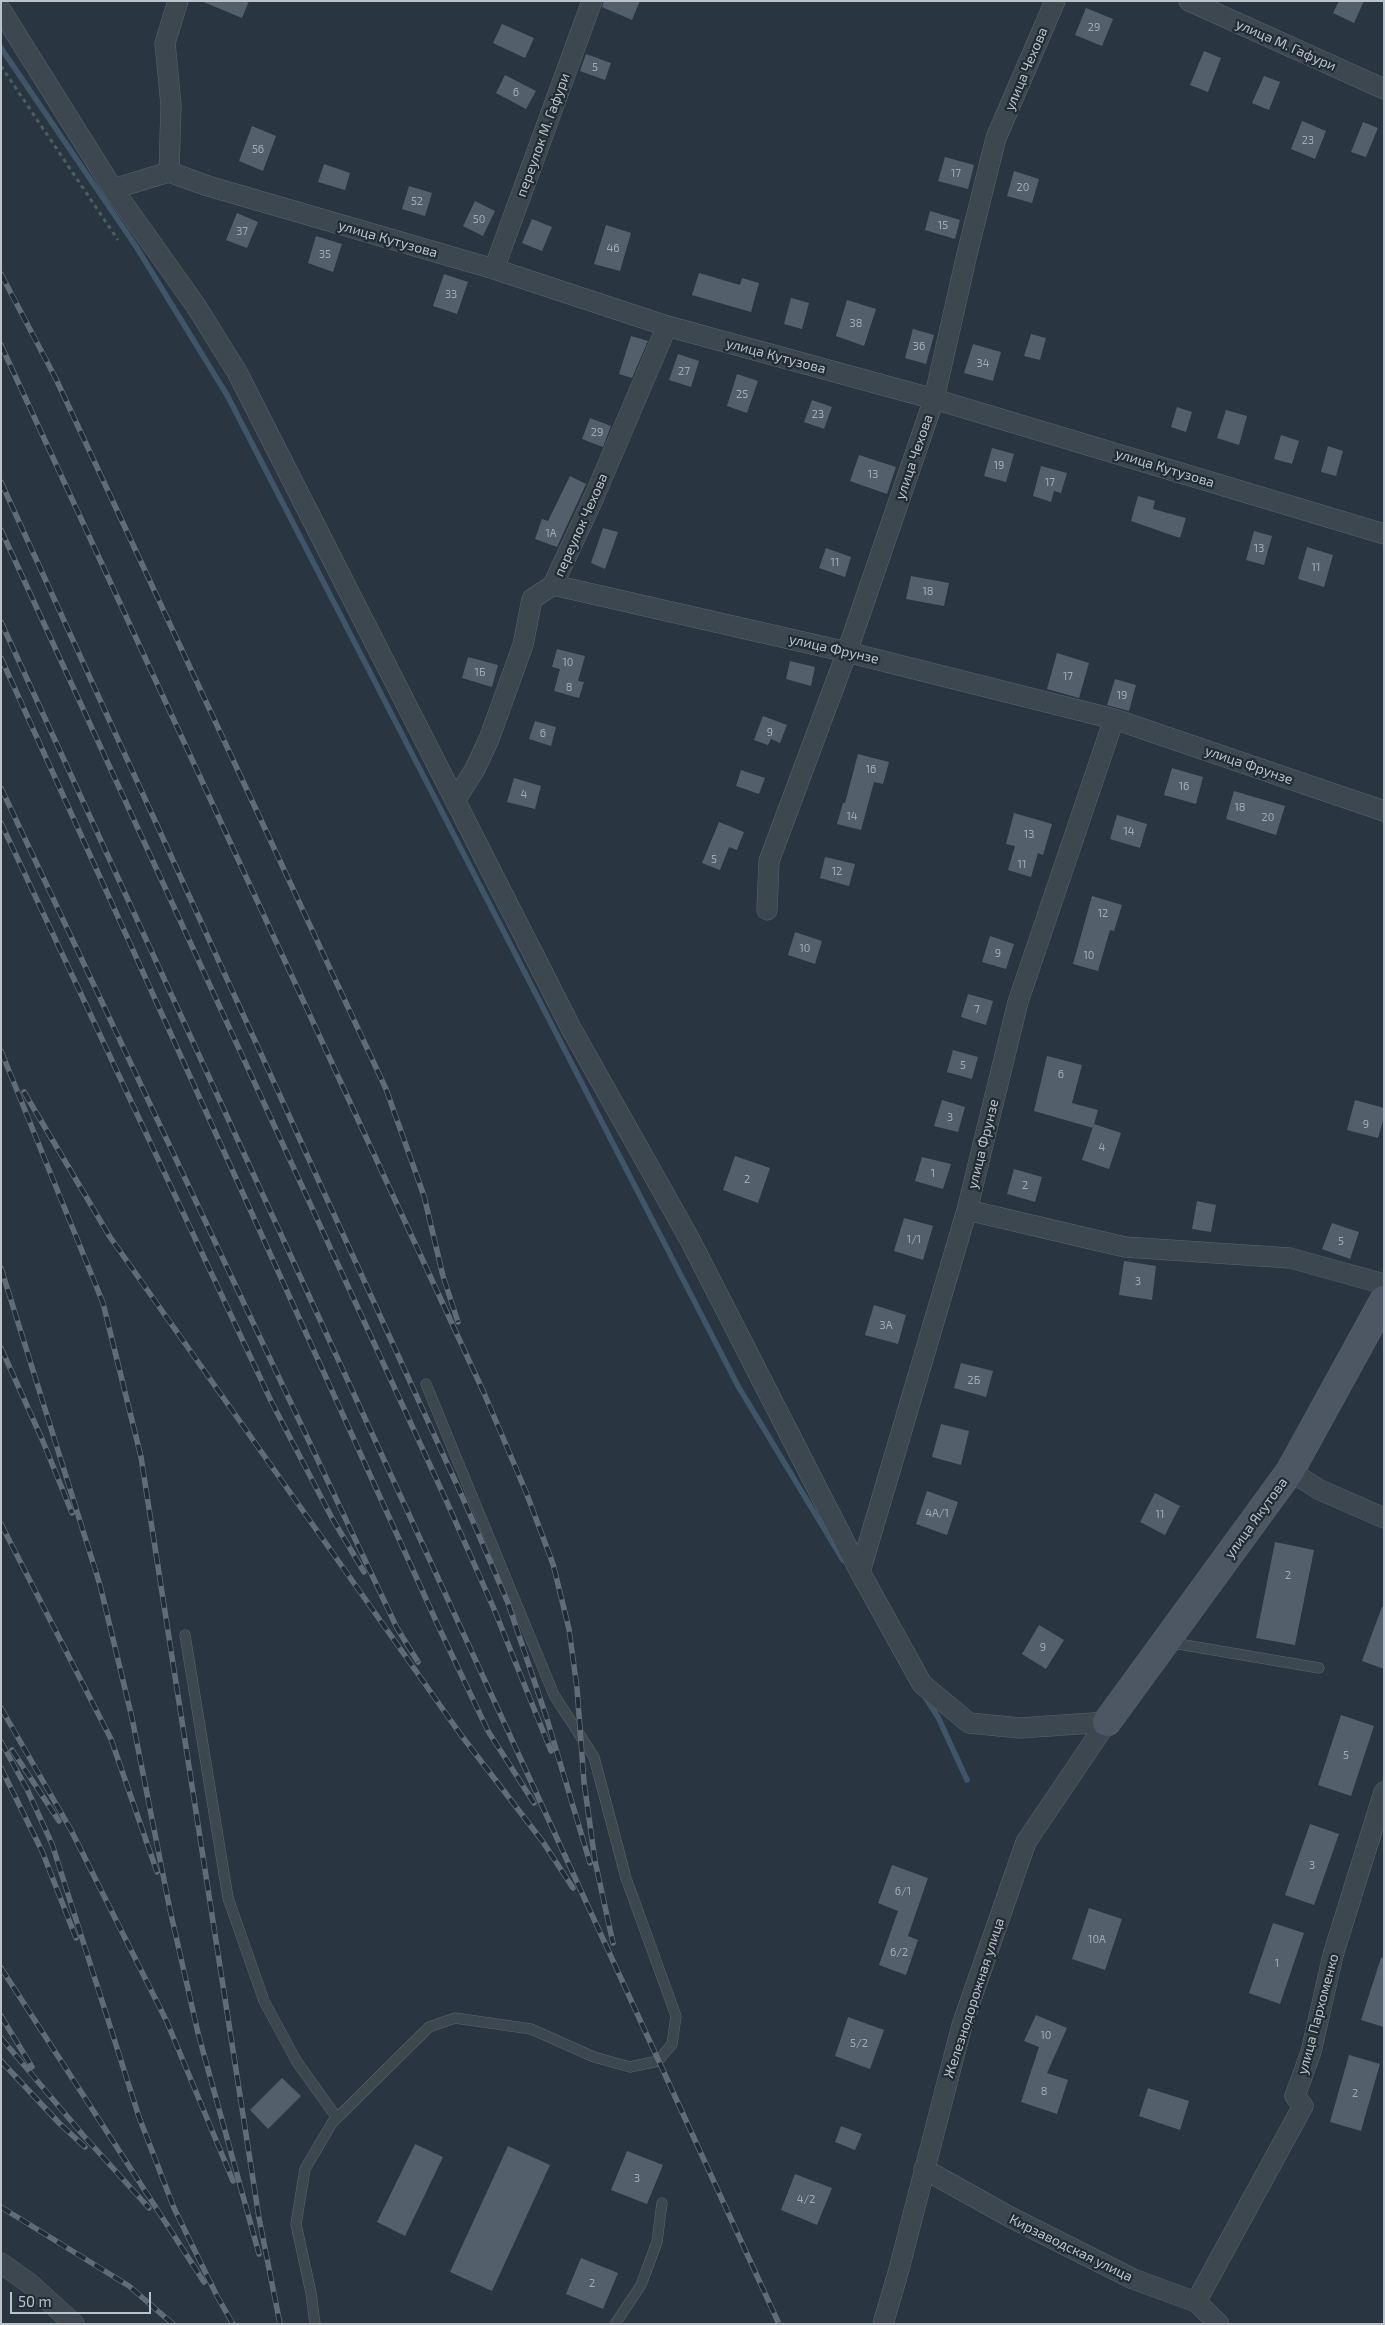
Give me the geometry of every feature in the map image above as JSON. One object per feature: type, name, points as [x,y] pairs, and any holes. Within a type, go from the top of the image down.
[{"type":"street","points":[[113,188],[170,172],[171,105],[165,43],[178,1]]},
{"type":"street","name":"переулок М. Гафури","points":[[494,269],[592,1]]},
{"type":"street","name":"улица Чехова","points":[[767,910],[769,861],[847,652],[934,399],[966,254],[996,138],[1055,1]]},
{"type":"street","name":"улица М. Гафури","points":[[1189,1],[1384,89]]},
{"type":"street","points":[[1,10],[113,188],[196,306],[237,372],[572,1030],[689,1238],[860,1572],[922,1684],[968,1723],[1020,1728],[1107,1722]]},
{"type":"street","name":"улица Кутузова","points":[[170,172],[208,186],[494,269],[667,326],[934,399],[1384,534]]},
{"type":"street","name":"переулок Чехова","points":[[456,799],[489,740],[523,645],[532,599],[553,585],[594,497],[667,326]]},
{"type":"street","name":"улица Фрунзе","points":[[553,585],[847,652],[1114,719],[1384,811]]},
{"type":"street","name":"улица Фрунзе","points":[[860,1572],[967,1210],[1018,1002],[1114,719]]},
{"type":"street","points":[[967,1210],[1125,1247],[1290,1258],[1384,1284]]},
{"type":"street","name":"улица Якутова","points":[[1107,1722],[1290,1471],[1384,1300]]},
{"type":"street","points":[[1290,1471],[1320,1490],[1384,1518]]},
{"type":"street","name":"Железнодорожная улица","points":[[883,2324],[962,2025],[1026,1842],[1107,1722]]},
{"type":"street","name":"улица Пархоменко","points":[[1196,2302],[1303,2106],[1295,2096],[1311,2052],[1333,1955],[1384,1792]]},
{"type":"street","name":"Кирзаводская улица","points":[[924,2169],[1010,2217],[1133,2279],[1196,2302],[1219,2324]]},
{"type":"street","points":[[1,2263],[28,2283],[74,2324]]},
{"type":"lane","points":[[315,2324],[311,2293],[296,2224],[305,2170],[332,2123],[428,2027],[455,2018],[531,2029],[594,2057],[630,2067],[658,2061],[672,2044],[676,2016],[626,1878],[594,1757],[554,1695],[426,1384]]},
{"type":"lane","points":[[185,1635],[228,1898],[264,2001],[297,2062],[338,2118]]},
{"type":"lane","points":[[1166,1642],[1319,1668]]},
{"type":"lane","points":[[615,2324],[640,2285],[657,2242],[662,2203]]},
{"type":"path","points":[[1,66],[118,240]]},
{"type":"building","points":[[201,1],[249,1],[242,18]]},
{"type":"building","points":[[604,1],[640,1],[632,20],[602,7]]},
{"type":"building","points":[[1339,1],[1364,1],[1354,23],[1333,13]]},
{"type":"building","points":[[1086,8],[1113,19],[1102,46],[1075,35]]},
{"type":"building","points":[[502,24],[534,38],[525,58],[493,43]]},
{"type":"building","points":[[1204,51],[1221,58],[1208,92],[1190,85]]},
{"type":"building","points":[[586,54],[611,63],[605,80],[580,71]]},
{"type":"building","points":[[505,75],[536,91],[526,109],[496,93]]},
{"type":"building","points":[[1264,76],[1280,82],[1269,110],[1252,103]]},
{"type":"building","points":[[1302,121],[1326,131],[1315,159],[1291,149]]},
{"type":"building","points":[[1363,122],[1378,128],[1366,157],[1351,152]]},
{"type":"building","points":[[252,126],[276,136],[263,171],[239,161]]},
{"type":"building","points":[[945,157],[974,165],[968,189],[938,181]]},
{"type":"building","points":[[324,164],[350,173],[345,190],[318,182]]},
{"type":"building","points":[[1014,171],[1039,179],[1032,203],[1007,196]]},
{"type":"building","points":[[409,186],[432,193],[425,216],[402,209]]},
{"type":"building","points":[[475,201],[495,211],[483,236],[463,226]]},
{"type":"building","points":[[930,211],[960,220],[955,239],[925,230]]},
{"type":"building","points":[[237,213],[258,222],[247,248],[226,240]]},
{"type":"building","points":[[532,219],[552,227],[542,251],[522,243]]},
{"type":"building","points":[[606,225],[631,233],[620,271],[594,264]]},
{"type":"building","points":[[316,236],[342,244],[333,272],[308,263]]},
{"type":"building","points":[[699,273],[740,285],[742,278],[759,283],[751,312],[692,295]]},
{"type":"building","points":[[444,274],[468,282],[457,314],[433,306]]},
{"type":"building","points":[[791,298],[809,303],[802,329],[784,324]]},
{"type":"building","points":[[847,300],[876,309],[864,346],[836,336]]},
{"type":"building","points":[[913,329],[934,335],[926,364],[905,358]]},
{"type":"building","points":[[1031,334],[1046,338],[1040,360],[1024,356]]},
{"type":"building","points":[[631,336],[648,341],[632,378],[619,374]]},
{"type":"building","points":[[973,344],[1001,352],[993,381],[964,373]]},
{"type":"building","points":[[678,354],[699,361],[691,387],[669,380]]},
{"type":"building","points":[[737,374],[758,381],[747,413],[727,406]]},
{"type":"building","points":[[812,400],[832,407],[824,429],[804,422]]},
{"type":"building","points":[[1177,407],[1192,412],[1186,432],[1171,427]]},
{"type":"building","points":[[1226,410],[1247,416],[1239,445],[1217,438]]},
{"type":"building","points":[[590,418],[611,426],[603,447],[582,439]]},
{"type":"building","points":[[1281,435],[1299,441],[1292,464],[1274,459]]},
{"type":"building","points":[[1328,446],[1343,451],[1336,476],[1321,472]]},
{"type":"building","points":[[992,448],[1014,454],[1006,482],[984,476]]},
{"type":"building","points":[[859,455],[896,467],[887,494],[850,481]]},
{"type":"building","points":[[1041,466],[1067,473],[1061,493],[1054,491],[1051,502],[1033,496]]},
{"type":"building","points":[[570,476],[586,484],[557,547],[535,539],[542,519],[548,521]]},
{"type":"building","points":[[1138,496],[1155,501],[1153,509],[1186,518],[1180,538],[1131,521]]},
{"type":"building","points":[[603,528],[618,532],[605,569],[591,563]]},
{"type":"building","points":[[1254,531],[1272,536],[1264,565],[1246,560]]},
{"type":"building","points":[[1307,547],[1333,555],[1324,587],[1298,579]]},
{"type":"building","points":[[826,548],[851,557],[845,577],[819,568]]},
{"type":"building","points":[[911,576],[949,583],[944,606],[906,599]]},
{"type":"building","points":[[557,649],[585,656],[578,681],[584,682],[579,698],[554,691],[560,669],[552,667]]},
{"type":"building","points":[[1057,653],[1089,663],[1079,698],[1047,689]]},
{"type":"building","points":[[468,657],[498,665],[492,687],[462,678]]},
{"type":"building","points":[[790,661],[815,667],[811,686],[786,679]]},
{"type":"building","points":[[1115,679],[1136,685],[1129,711],[1107,705]]},
{"type":"building","points":[[763,716],[787,725],[780,743],[771,739],[768,745],[754,740]]},
{"type":"building","points":[[535,721],[556,727],[551,746],[529,739]]},
{"type":"building","points":[[858,754],[889,762],[883,784],[874,782],[861,830],[837,824],[843,803],[845,803]]},
{"type":"building","points":[[1172,768],[1203,777],[1196,804],[1164,795]]},
{"type":"building","points":[[741,770],[765,778],[759,794],[736,786]]},
{"type":"building","points":[[514,778],[541,786],[535,809],[507,802]]},
{"type":"building","points":[[1234,791],[1285,806],[1276,835],[1226,819]]},
{"type":"building","points":[[1014,813],[1052,824],[1043,855],[1038,853],[1031,877],[1008,870],[1015,846],[1006,844]]},
{"type":"building","points":[[1117,815],[1147,824],[1140,848],[1110,839]]},
{"type":"building","points":[[719,822],[744,832],[737,850],[729,847],[720,870],[702,863]]},
{"type":"building","points":[[825,857],[855,864],[849,886],[820,878]]},
{"type":"building","points":[[1092,896],[1122,905],[1114,931],[1110,930],[1098,971],[1073,964]]},
{"type":"building","points":[[795,932],[822,941],[815,964],[788,955]]},
{"type":"building","points":[[990,936],[1014,944],[1006,969],[982,962]]},
{"type":"building","points":[[968,994],[993,1001],[986,1025],[961,1017]]},
{"type":"building","points":[[953,1050],[978,1057],[972,1079],[947,1072]]},
{"type":"building","points":[[1047,1056],[1082,1065],[1072,1103],[1098,1110],[1093,1128],[1034,1111]]},
{"type":"building","points":[[942,1100],[965,1107],[958,1132],[934,1126]]},
{"type":"building","points":[[1355,1100],[1384,1108],[1384,1117],[1378,1138],[1347,1130]]},
{"type":"building","points":[[1094,1124],[1121,1133],[1109,1169],[1082,1160]]},
{"type":"building","points":[[735,1156],[770,1168],[758,1203],[723,1190]]},
{"type":"building","points":[[922,1157],[951,1164],[943,1189],[915,1181]]},
{"type":"building","points":[[1014,1169],[1042,1177],[1035,1202],[1007,1194]]},
{"type":"building","points":[[1197,1201],[1216,1205],[1211,1232],[1192,1229]]},
{"type":"building","points":[[904,1218],[933,1226],[923,1260],[894,1251]]},
{"type":"building","points":[[1332,1223],[1359,1232],[1350,1259],[1322,1249]]},
{"type":"building","points":[[1124,1261],[1156,1266],[1152,1300],[1119,1295]]},
{"type":"building","points":[[874,1305],[906,1315],[898,1344],[865,1335]]},
{"type":"building","points":[[961,1363],[993,1371],[986,1397],[954,1388]]},
{"type":"building","points":[[941,1424],[969,1431],[961,1465],[932,1457]]},
{"type":"building","points":[[927,1491],[958,1502],[947,1535],[916,1524]]},
{"type":"building","points":[[1155,1493],[1180,1506],[1165,1535],[1140,1522]]},
{"type":"building","points":[[1275,1542],[1314,1550],[1295,1645],[1256,1638]]},
{"type":"building","points":[[1382,1607],[1384,1607],[1384,1669],[1362,1661]]},
{"type":"building","points":[[1039,1625],[1064,1640],[1046,1669],[1022,1654]]},
{"type":"building","points":[[1341,1715],[1374,1726],[1351,1796],[1318,1785]]},
{"type":"building","points":[[1310,1824],[1339,1834],[1314,1905],[1285,1895]]},
{"type":"building","points":[[892,1865],[928,1878],[908,1936],[918,1940],[906,1975],[879,1965],[898,1911],[878,1903]]},
{"type":"building","points":[[1089,1908],[1122,1919],[1105,1970],[1072,1959]]},
{"type":"building","points":[[1273,1923],[1304,1933],[1280,2004],[1249,1993]]},
{"type":"building","points":[[1381,1958],[1384,1958],[1384,2027],[1361,2020]]},
{"type":"building","points":[[1036,2015],[1067,2028],[1047,2073],[1068,2080],[1057,2114],[1021,2102],[1039,2047],[1024,2041]]},
{"type":"building","points":[[848,2017],[884,2030],[870,2069],[835,2056]]},
{"type":"building","points":[[1349,2055],[1380,2064],[1361,2131],[1330,2122]]},
{"type":"building","points":[[282,2078],[301,2096],[268,2129],[250,2110]]},
{"type":"building","points":[[1148,2088],[1189,2101],[1180,2130],[1139,2116]]},
{"type":"building","points":[[841,2126],[862,2134],[855,2150],[835,2142]]},
{"type":"building","points":[[415,2144],[443,2157],[405,2236],[377,2222]]},
{"type":"building","points":[[508,2146],[550,2165],[492,2291],[450,2272]]},
{"type":"building","points":[[627,2151],[663,2165],[647,2204],[611,2190]]},
{"type":"building","points":[[795,2174],[832,2188],[817,2225],[781,2210]]},
{"type":"building","points":[[581,2258],[618,2273],[603,2309],[566,2294]]},
{"type":"waterway","points":[[1,48],[137,248],[227,395],[738,1386],[843,1560]]},
{"type":"waterway","points":[[925,1697],[938,1717],[967,1780]]},
{"type":"railway","points":[[1,274],[56,379],[386,1089],[424,1196],[443,1276],[458,1322]]},
{"type":"railway","points":[[1,345],[484,1393],[526,1492],[553,1564],[569,1629],[577,1688],[584,1782],[595,1861],[613,1943]]},
{"type":"railway","points":[[1,482],[462,1496],[508,1603],[547,1719],[590,1863]]},
{"type":"railway","points":[[1,530],[446,1500],[494,1609],[551,1751]]},
{"type":"railway","points":[[1,622],[779,2324]]},
{"type":"railway","points":[[1,658],[441,1632],[488,1731],[534,1803]]},
{"type":"railway","points":[[1,788],[397,1628],[418,1662]]},
{"type":"railway","points":[[1,823],[272,1403],[332,1518],[364,1572]]},
{"type":"railway","points":[[1,1051],[103,1303],[141,1457],[259,2218],[280,2324]]},
{"type":"railway","points":[[24,1092],[110,1237],[461,1735],[543,1842],[573,1888]]},
{"type":"railway","points":[[1,1268],[100,1585],[132,1718],[170,1910],[198,2033],[259,2254]]},
{"type":"railway","points":[[1,1348],[42,1439],[72,1513]]},
{"type":"railway","points":[[1,1524],[111,1739],[157,1872]]},
{"type":"railway","points":[[1,1708],[71,1830],[167,2022],[233,2181]]},
{"type":"railway","points":[[1,1742],[27,1789],[52,1844],[139,2117],[174,2208],[217,2296],[233,2324]]},
{"type":"railway","points":[[12,1750],[59,1821]]},
{"type":"railway","points":[[1,1768],[42,1851],[76,1938]]},
{"type":"railway","points":[[1,1968],[204,2282]]},
{"type":"railway","points":[[1,2016],[32,2067]]},
{"type":"railway","points":[[1,2038],[83,2135],[149,2208]]},
{"type":"railway","points":[[1,2061],[59,2123],[85,2147]]},
{"type":"railway","points":[[1,2207],[129,2286],[173,2324]]}]
